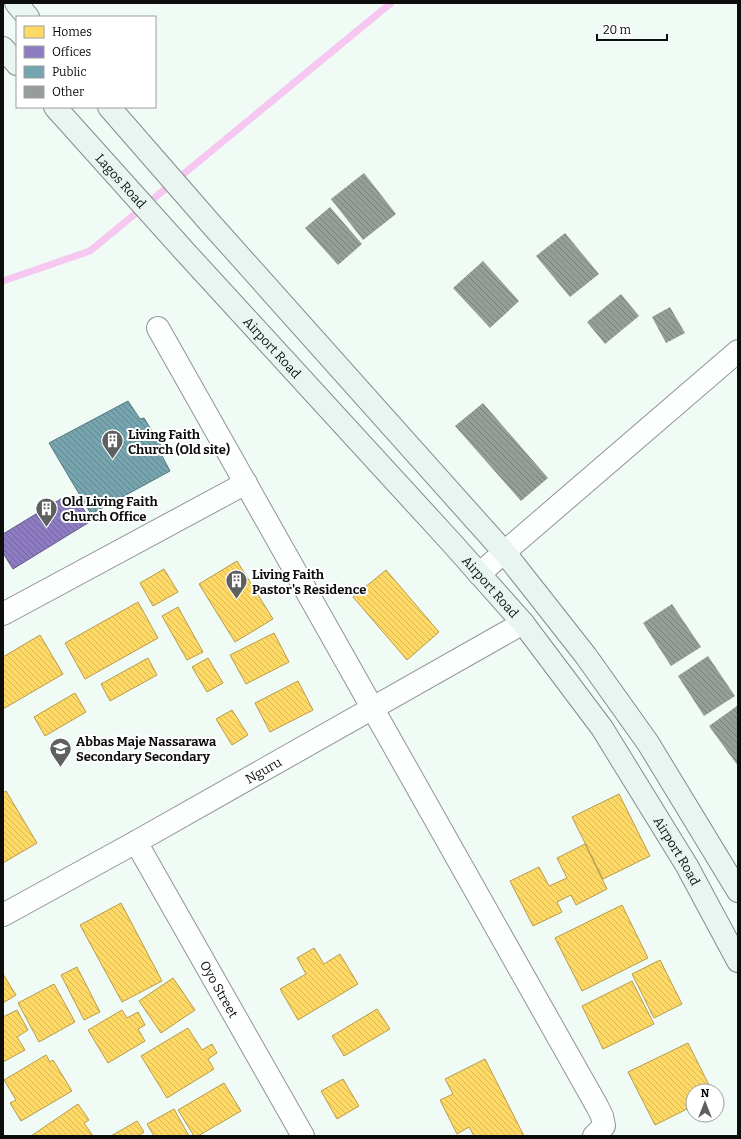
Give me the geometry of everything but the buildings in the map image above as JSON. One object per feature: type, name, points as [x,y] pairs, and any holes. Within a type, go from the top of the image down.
[{"type":"main road","points":[[16,3],[27,16]]},
{"type":"main road","points":[[3,48],[16,63]]},
{"type":"main road","name":"Lagos Road","points":[[56,108],[187,254]]},
{"type":"main road","points":[[111,109],[211,224],[505,552],[586,656],[648,743],[738,891]]},
{"type":"main road","name":"Airport Road","points":[[187,254],[523,623],[602,728],[687,866],[738,961]]},
{"type":"street","points":[[158,328],[597,1106],[602,1116],[604,1126],[594,1136]]},
{"type":"street","points":[[479,574],[738,351]]},
{"type":"street","points":[[3,614],[246,483]]},
{"type":"street","name":"Nguru","points":[[3,915],[136,842],[523,623]]},
{"type":"street","name":"Oyo Street","points":[[136,842],[303,1136]]},
{"type":"waterway","points":[[3,281],[90,251],[391,3]]},
{"type":"place","name":"Living Faith Church (Old site)","points":[[112,460]]},
{"type":"place","name":"Old Living Faith Church Office","points":[[47,528]]},
{"type":"place","name":"Living Faith Pastor's Residence","points":[[236,600]]},
{"type":"place","name":"Abbas Maje Nassarawa Secondary Secondary","points":[[60,768]]}]
